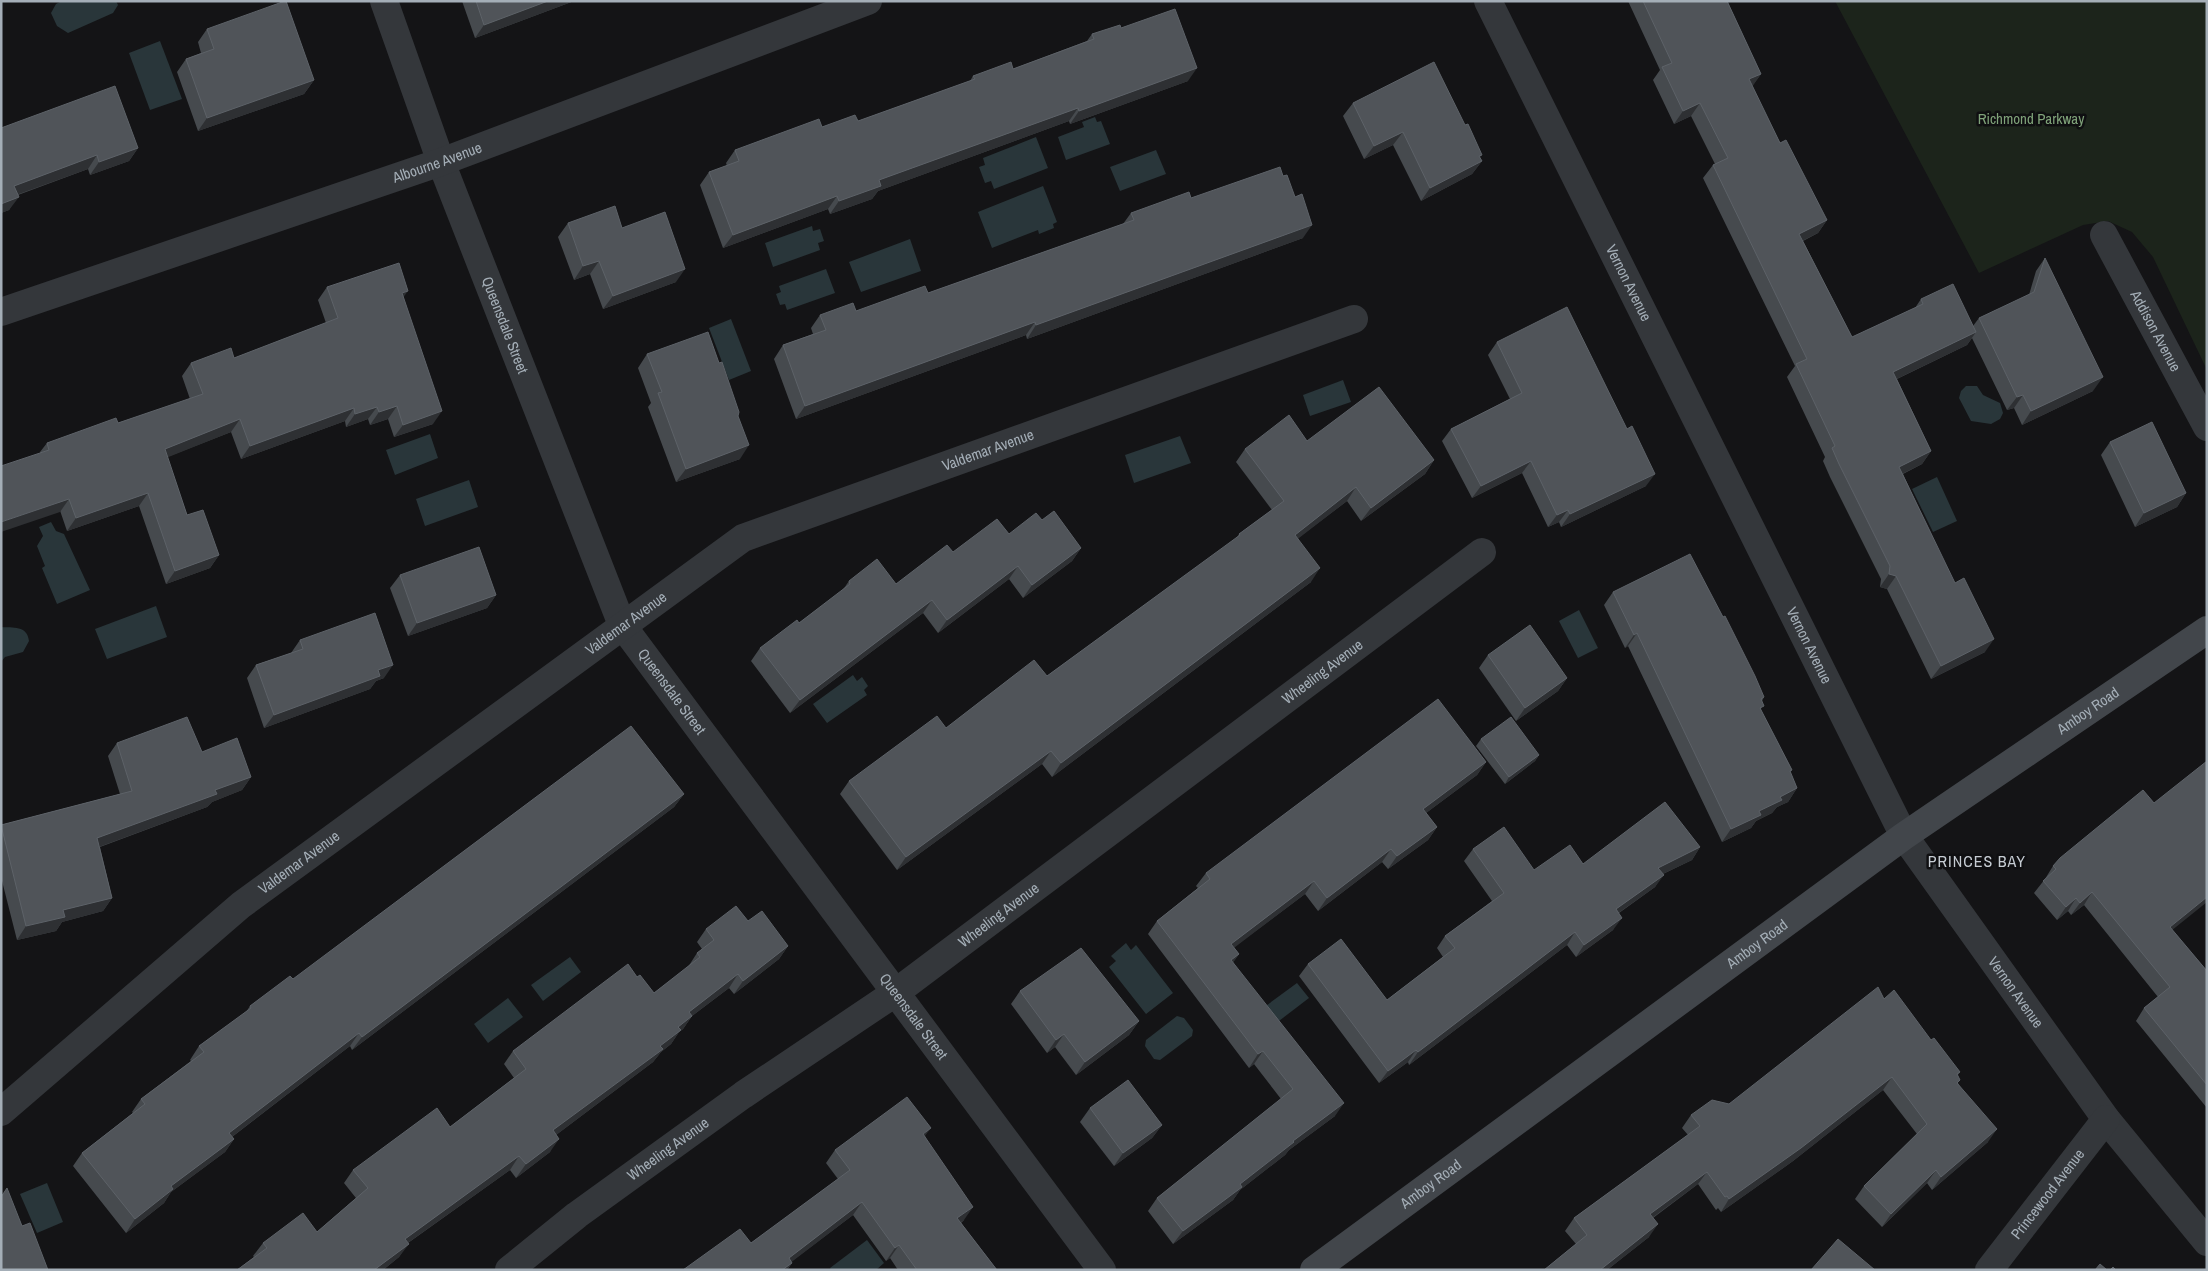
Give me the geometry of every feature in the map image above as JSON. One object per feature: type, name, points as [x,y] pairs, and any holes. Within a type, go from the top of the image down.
[{"type":"main road","name":"Amboy Road","points":[[1314,1270],[1904,836],[2207,630]]},
{"type":"street","name":"Queensdale Street","points":[[384,1],[441,162],[622,625],[1102,1270]]},
{"type":"street","name":"Albourne Avenue","points":[[1,312],[441,162],[868,1]]},
{"type":"street","name":"Vernon Avenue","points":[[1488,1],[1904,836],[2106,1118],[2207,1242]]},
{"type":"street","name":"Addison Avenue","points":[[2104,235],[2207,427]]},
{"type":"street","name":"Valdemar Avenue","points":[[1,1112],[241,905],[743,538],[1354,319]]},
{"type":"street","name":"Wheeling Avenue","points":[[510,1270],[577,1215],[735,1100],[896,994],[1482,552]]},
{"type":"street","name":"Princewood Avenue","points":[[1989,1270],[2106,1118]]},
{"type":"green space","name":"Richmond Parkway","points":[[1835,1],[2207,1],[2207,370],[2153,257],[2132,232],[2108,221],[2083,225],[1979,273]]},
{"type":"shaded area","points":[[62,1],[116,1],[118,5],[113,13],[68,33],[57,26],[51,13],[56,4]]},
{"type":"shaded area","points":[[160,41],[182,99],[150,110],[129,53]]},
{"type":"shaded area","points":[[1095,117],[1097,122],[1101,121],[1110,144],[1066,160],[1058,137],[1084,127],[1082,122]]},
{"type":"shaded area","points":[[1036,137],[1048,168],[994,189],[991,181],[985,183],[979,167],[985,165],[983,158]]},
{"type":"shaded area","points":[[1156,150],[1166,174],[1120,191],[1110,167]]},
{"type":"shaded area","points":[[1043,186],[1057,222],[1053,224],[1054,228],[1039,234],[1038,230],[992,248],[978,212]]},
{"type":"shaded area","points":[[812,226],[813,231],[820,229],[824,241],[818,243],[820,250],[773,267],[765,243]]},
{"type":"shaded area","points":[[910,239],[921,271],[861,292],[849,262]]},
{"type":"shaded area","points":[[826,269],[835,293],[787,310],[785,304],[780,305],[776,294],[781,292],[779,286]]},
{"type":"shaded area","points":[[731,319],[751,371],[729,380],[709,328]]},
{"type":"shaded area","points":[[1343,380],[1351,402],[1310,416],[1303,395]]},
{"type":"shaded area","points":[[1966,386],[1977,386],[1983,395],[2000,403],[2003,413],[2000,419],[1991,424],[1971,421],[1959,398],[1961,391]]},
{"type":"shaded area","points":[[430,434],[438,458],[395,475],[386,450]]},
{"type":"shaded area","points":[[1180,436],[1191,463],[1134,483],[1125,455]]},
{"type":"shaded area","points":[[1937,477],[1957,521],[1933,532],[1912,489]]},
{"type":"shaded area","points":[[469,480],[478,507],[425,526],[416,499]]},
{"type":"shaded area","points":[[51,522],[56,531],[64,534],[90,590],[57,604],[42,568],[45,566],[37,546],[43,536],[39,527]]},
{"type":"shaded area","points":[[156,606],[167,637],[107,659],[95,629]]},
{"type":"shaded area","points":[[1579,610],[1598,648],[1578,658],[1559,621]]},
{"type":"shaded area","points":[[1,627],[19,628],[25,632],[29,641],[23,652],[5,657],[1,662]]},
{"type":"shaded area","points":[[853,675],[857,681],[862,677],[868,686],[864,690],[867,695],[827,723],[813,704]]},
{"type":"shaded area","points":[[1126,943],[1131,950],[1136,945],[1173,993],[1146,1014],[1109,967],[1116,961],[1111,956]]},
{"type":"shaded area","points":[[570,957],[581,972],[543,1001],[531,985]]},
{"type":"shaded area","points":[[1297,983],[1309,998],[1275,1024],[1263,1008]]},
{"type":"shaded area","points":[[508,998],[523,1017],[488,1043],[474,1024]]},
{"type":"shaded area","points":[[1177,1016],[1184,1018],[1193,1030],[1192,1036],[1160,1060],[1154,1059],[1145,1046],[1146,1040]]},
{"type":"shaded area","points":[[47,1183],[63,1222],[37,1233],[20,1194]]},
{"type":"shaded area","points":[[867,1240],[884,1263],[876,1270],[831,1270],[830,1268]]},
{"type":"building","points":[[286,1],[314,80],[207,118],[186,59],[214,49],[207,29]]},
{"type":"building","points":[[476,1],[548,1],[484,25]]},
{"type":"building","points":[[1643,1],[1727,1],[1761,74],[1749,79],[1780,143],[1786,140],[1827,220],[1799,234],[1852,337],[1923,304],[1921,299],[1953,284],[1976,332],[1893,372],[1931,451],[1899,467],[1955,583],[1964,578],[1994,639],[1941,666],[1896,576],[1889,574],[1890,566],[1839,464],[1832,448],[1835,446],[1796,364],[1807,359],[1713,165],[1728,158],[1700,103],[1683,111],[1662,67],[1672,63]]},
{"type":"building","points":[[1175,9],[1197,68],[1079,111],[1078,108],[879,180],[881,186],[839,201],[837,196],[733,235],[709,172],[739,161],[735,150],[819,119],[822,127],[855,115],[858,121],[975,79],[973,76],[1011,62],[1013,69],[1094,39],[1092,34],[1120,25],[1121,28]]},
{"type":"building","points":[[1434,62],[1465,125],[1468,124],[1482,155],[1479,156],[1482,161],[1430,188],[1403,132],[1374,146],[1353,103]]},
{"type":"building","points":[[115,86],[138,148],[99,162],[97,155],[14,186],[19,197],[1,204],[1,128]]},
{"type":"building","points":[[1280,167],[1283,176],[1287,175],[1295,197],[1302,194],[1312,225],[1036,325],[1035,322],[805,406],[783,345],[826,330],[820,315],[853,303],[856,311],[925,286],[928,293],[1134,220],[1131,213],[1189,192],[1191,198]]},
{"type":"building","points":[[615,206],[622,228],[665,212],[685,269],[613,296],[599,261],[583,266],[568,223]]},
{"type":"building","points":[[2045,258],[2103,377],[2031,411],[2023,395],[2017,397],[1979,318],[2034,292]]},
{"type":"building","points":[[399,263],[408,291],[402,293],[442,411],[403,425],[397,406],[379,412],[377,407],[355,414],[354,408],[250,446],[240,419],[165,449],[187,515],[203,510],[219,555],[175,571],[148,493],[76,518],[69,499],[1,522],[1,466],[49,450],[47,443],[116,418],[118,423],[203,394],[191,363],[231,348],[234,358],[338,318],[327,287]]},
{"type":"building","points":[[1567,307],[1627,429],[1632,426],[1655,474],[1570,514],[1568,510],[1557,515],[1531,461],[1481,486],[1451,429],[1522,393],[1497,342]]},
{"type":"building","points":[[708,332],[719,363],[722,362],[749,445],[686,469],[658,393],[662,392],[647,354]]},
{"type":"building","points":[[1379,387],[1434,460],[1371,508],[1356,487],[1295,535],[1320,568],[1061,763],[1051,751],[906,857],[849,781],[937,716],[946,728],[1034,660],[1047,676],[1240,535],[1284,501],[1245,449],[1289,415],[1307,441]]},
{"type":"building","points":[[2152,422],[2186,493],[2144,513],[2110,442]]},
{"type":"building","points":[[1054,511],[1081,548],[1032,585],[1018,566],[947,620],[932,600],[800,700],[760,648],[797,620],[799,623],[850,584],[849,581],[877,559],[896,584],[947,545],[953,552],[997,519],[1009,534],[1036,513],[1042,520]]},
{"type":"building","points":[[479,547],[496,595],[417,623],[400,575]]},
{"type":"building","points":[[1690,554],[1723,617],[1725,616],[1755,676],[1764,697],[1761,699],[1764,706],[1760,708],[1792,770],[1790,771],[1797,788],[1780,797],[1782,800],[1759,811],[1761,815],[1731,829],[1637,633],[1634,635],[1613,592]]},
{"type":"building","points":[[375,613],[393,665],[378,670],[380,676],[274,715],[256,665],[303,649],[300,640]]},
{"type":"building","points":[[1530,625],[1567,678],[1525,708],[1488,655]]},
{"type":"building","points":[[1438,699],[1486,762],[1423,809],[1437,827],[1397,856],[1391,849],[1327,898],[1314,881],[1231,944],[1239,954],[1231,960],[1344,1103],[1240,1184],[1242,1187],[1183,1231],[1157,1198],[1293,1089],[1263,1051],[1258,1054],[1157,921],[1210,879],[1206,873]]},
{"type":"building","points":[[187,717],[202,752],[237,738],[251,777],[215,790],[217,794],[97,838],[112,898],[63,910],[65,917],[26,926],[1,825],[132,791],[117,743]]},
{"type":"building","points":[[1511,717],[1539,755],[1509,777],[1481,739]]},
{"type":"building","points":[[631,726],[684,794],[362,1037],[359,1033],[229,1133],[234,1139],[171,1186],[173,1189],[135,1219],[82,1153],[145,1104],[141,1099],[204,1052],[199,1046],[251,1008],[250,1006],[290,976],[293,979]]},
{"type":"building","points":[[2207,761],[2207,897],[2170,927],[2207,971],[2207,1085],[2144,1008],[2170,987],[2092,892],[2080,903],[2076,898],[2066,907],[2043,881],[2056,869],[2053,866],[2060,858],[2143,790],[2154,803]]},
{"type":"building","points":[[1665,802],[1700,847],[1658,868],[1664,875],[1616,909],[1622,918],[1584,945],[1575,932],[1418,1052],[1416,1050],[1388,1071],[1308,964],[1341,939],[1387,1000],[1455,948],[1445,936],[1504,893],[1473,849],[1504,827],[1534,870],[1570,845],[1583,864]]},
{"type":"building","points":[[736,906],[748,921],[762,911],[788,946],[743,981],[738,974],[689,1012],[692,1016],[678,1027],[681,1030],[660,1046],[663,1049],[553,1130],[559,1139],[526,1164],[519,1156],[405,1239],[409,1244],[374,1270],[237,1270],[267,1248],[263,1243],[303,1213],[317,1232],[368,1188],[353,1170],[437,1108],[450,1127],[526,1069],[513,1051],[628,964],[637,977],[640,975],[654,993],[700,957],[697,953],[714,940],[706,929]]},
{"type":"building","points":[[1081,948],[1139,1021],[1085,1062],[1064,1034],[1056,1040],[1020,991]]},
{"type":"building","points":[[1878,987],[1884,999],[1894,990],[1931,1040],[1934,1038],[1960,1072],[1957,1074],[1960,1080],[1957,1083],[1997,1129],[1941,1177],[1936,1170],[1891,1214],[1864,1186],[1927,1124],[1892,1077],[1801,1148],[1729,1199],[1727,1196],[1725,1197],[1707,1172],[1650,1214],[1658,1224],[1600,1270],[1544,1270],[1587,1235],[1574,1218],[1700,1126],[1691,1115],[1712,1100],[1729,1104]]},
{"type":"building","points":[[1128,1080],[1162,1125],[1123,1153],[1090,1108]]},
{"type":"building","points":[[907,1097],[931,1128],[923,1134],[973,1207],[957,1218],[997,1270],[917,1270],[899,1245],[895,1248],[862,1202],[789,1258],[792,1263],[782,1270],[683,1270],[740,1229],[751,1243],[850,1170],[835,1150]]},
{"type":"building","points":[[7,1188],[22,1226],[30,1223],[48,1270],[1,1270],[1,1197]]},
{"type":"building","points":[[1838,1239],[1875,1270],[1811,1270]]},
{"type":"building","points":[[2100,1264],[2107,1270],[2095,1270]]},
{"type":"district","name":"PRINCES BAY","points":[[1977,861]]}]
